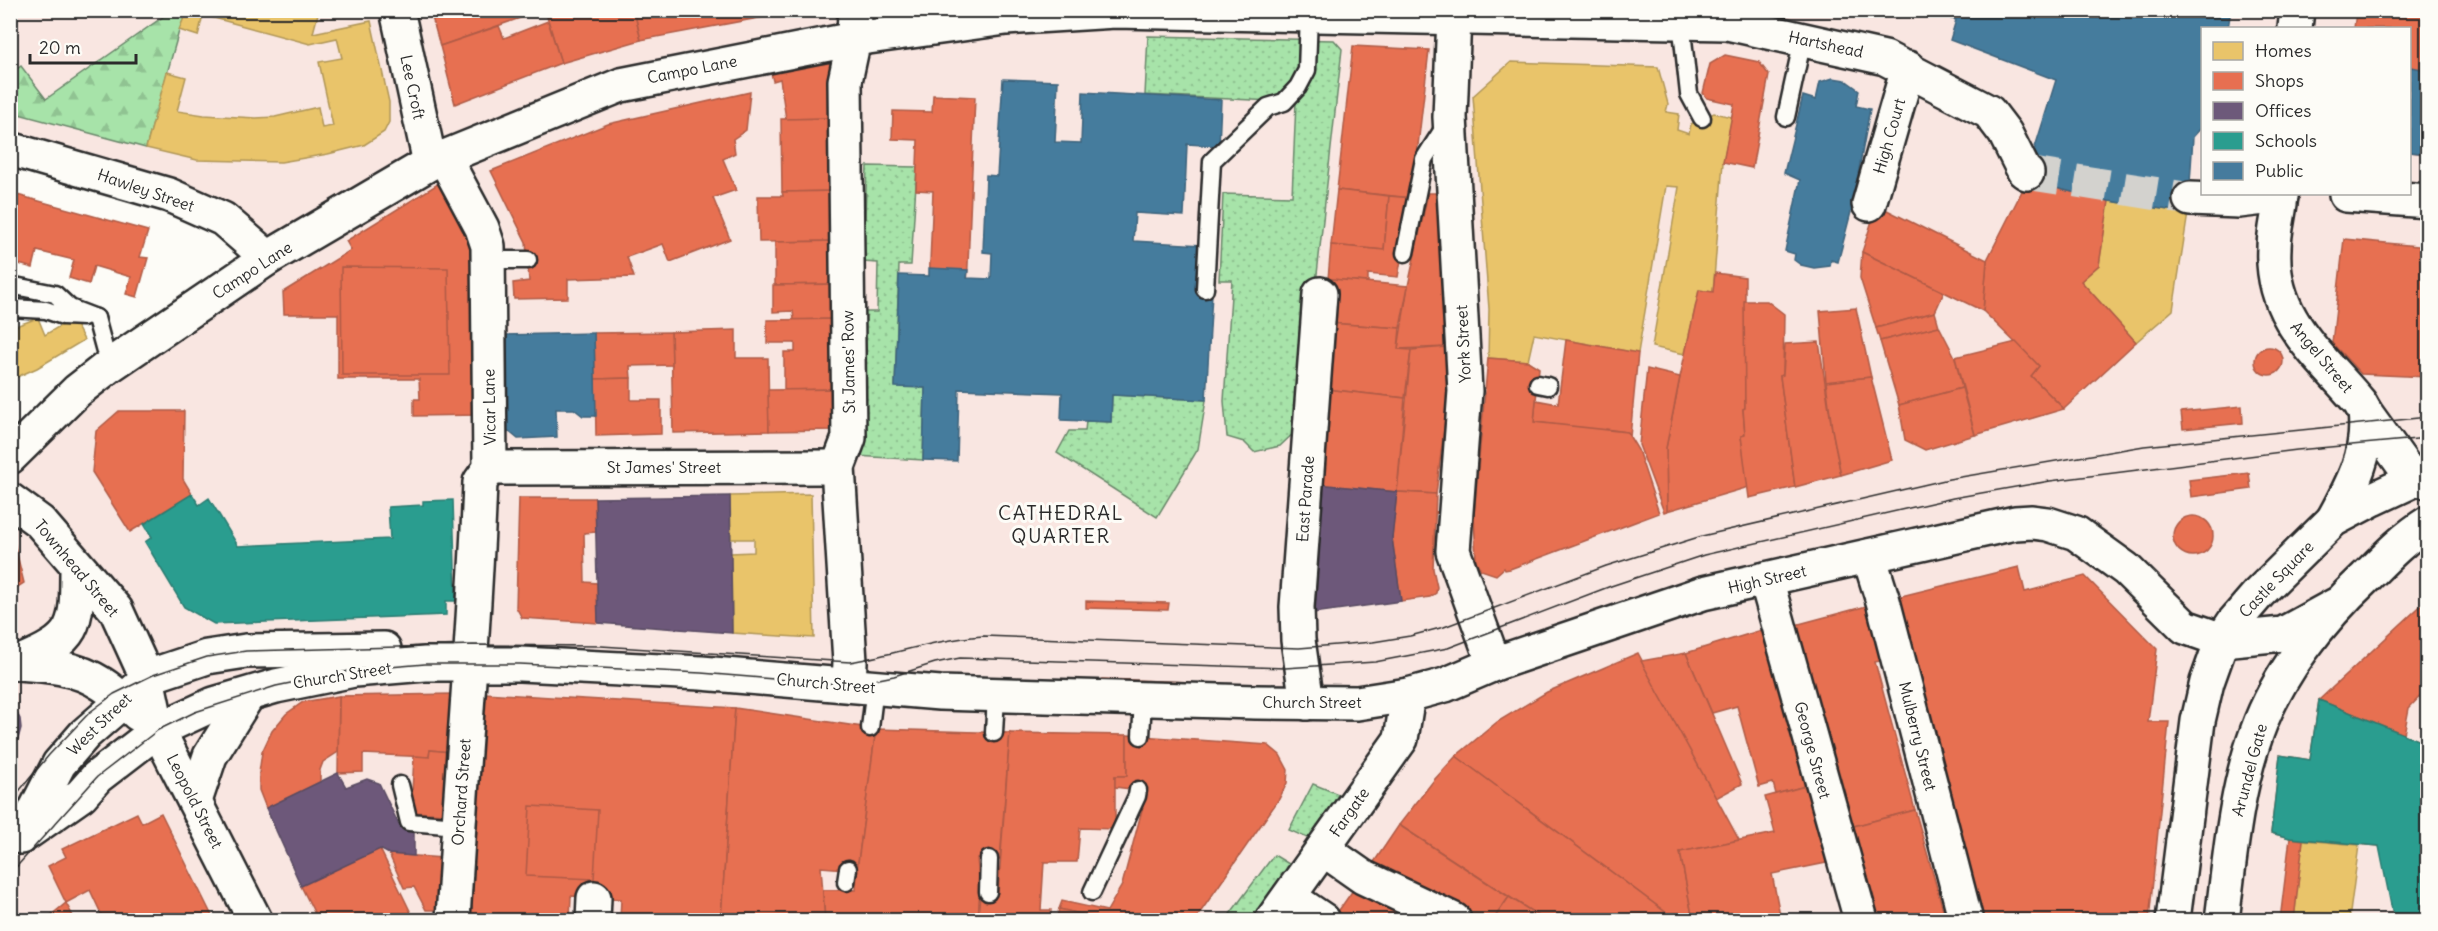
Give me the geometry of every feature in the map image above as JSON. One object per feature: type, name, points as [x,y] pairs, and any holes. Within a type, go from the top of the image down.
[{"type":"street","name":"Lee Croft","points":[[397,10],[437,160]]},
{"type":"street","points":[[2295,27],[2297,10]]},
{"type":"street","name":"Campo Lane","points":[[10,457],[77,391],[109,366],[268,258],[437,160],[621,85],[855,25],[1115,11],[1471,15]]},
{"type":"street","name":"Hartshead","points":[[1471,15],[1681,21],[1727,17],[1897,63],[1989,112],[1998,121],[2027,173]]},
{"type":"street","name":"York Street","points":[[1471,15],[1450,117],[1466,391],[1453,550],[1494,664]]},
{"type":"street","name":"St James' Row","points":[[855,25],[845,81],[849,438],[838,466],[850,662],[862,686]]},
{"type":"street","name":"High Court","points":[[1869,204],[1897,63]]},
{"type":"street","name":"Hawley Street","points":[[10,149],[169,195],[223,219],[268,258]]},
{"type":"street","name":"Vicar Lane","points":[[437,160],[482,228],[488,246],[490,468],[480,482],[472,655]]},
{"type":"street","points":[[2190,199],[2240,201],[2281,195]]},
{"type":"street","name":"Angel Street","points":[[2281,195],[2274,248],[2275,276],[2280,298],[2290,322],[2360,403],[2365,412]]},
{"type":"street","points":[[2346,195],[2427,201]]},
{"type":"street","name":"East Parade","points":[[1307,703],[1298,640],[1297,607],[1320,294]]},
{"type":"street","name":"Castle Square","points":[[2365,412],[2406,469],[2424,479]]},
{"type":"street","name":"Castle Square","points":[[2222,640],[2259,593],[2333,520],[2362,460],[2366,443],[2365,412]]},
{"type":"street","name":"St James' Street","points":[[490,468],[838,466]]},
{"type":"street","name":"Castle Square","points":[[2333,520],[2424,479]]},
{"type":"street","name":"Townhead Street","points":[[10,500],[40,522],[116,610],[147,678]]},
{"type":"street","name":"High Street","points":[[1408,695],[1445,685],[1494,664],[1703,593],[2015,523],[2032,522],[2062,527],[2076,533],[2126,568]]},
{"type":"street","name":"Castle Square","points":[[2126,568],[2185,627],[2222,640],[2283,634],[2336,605],[2405,540],[2427,523]]},
{"type":"street","name":"Mulberry Street","points":[[1869,556],[1883,601],[1935,803],[1960,920]]},
{"type":"street","points":[[14,664],[49,651],[70,631],[77,611],[77,567]]},
{"type":"street","name":"George Street","points":[[1766,579],[1861,921]]},
{"type":"street","name":"Arundel Gate","points":[[2222,921],[2243,779],[2257,732],[2274,693],[2336,605]]},
{"type":"street","points":[[2173,921],[2198,721],[2207,682],[2222,640]]},
{"type":"street","name":"Church Street","points":[[147,678],[207,657],[246,651],[472,655],[520,664],[701,673],[996,695],[1357,703],[1408,695]]},
{"type":"street","name":"Church Street","points":[[158,730],[195,712],[276,686],[354,670],[425,664],[472,655]]},
{"type":"street","name":"Orchard Street","points":[[453,921],[472,655]]},
{"type":"street","points":[[14,664],[53,665],[83,674],[104,685],[158,730]]},
{"type":"street","name":"West Street","points":[[16,844],[59,764],[85,734],[147,678]]},
{"type":"street","name":"Leopold Street","points":[[147,678],[158,730],[255,921]]},
{"type":"street","points":[[195,801],[210,756],[248,695]]},
{"type":"street","name":"Fargate","points":[[1280,909],[1401,739],[1408,695]]},
{"type":"street","name":"West Street","points":[[16,844],[81,795],[97,777],[158,730]]},
{"type":"street","points":[[1323,849],[1363,877],[1454,921]]},
{"type":"street","points":[[1280,909],[1323,921]]},
{"type":"lane","points":[[1205,289],[1212,161],[1268,107],[1284,102],[1298,87],[1307,70],[1310,14]]},
{"type":"lane","points":[[1681,21],[1689,94],[1702,118]]},
{"type":"lane","points":[[1786,117],[1803,39]]},
{"type":"lane","points":[[1405,253],[1424,159],[1450,117]]},
{"type":"lane","points":[[488,260],[528,260]]},
{"type":"lane","points":[[10,285],[55,294],[70,308],[96,318]]},
{"type":"lane","points":[[10,308],[46,309],[63,316],[96,318]]},
{"type":"lane","points":[[96,318],[109,366]]},
{"type":"lane","points":[[862,686],[870,729]]},
{"type":"lane","points":[[994,733],[996,695]]},
{"type":"lane","points":[[1141,736],[1143,699]]},
{"type":"lane","points":[[400,785],[410,822],[458,826]]},
{"type":"lane","points":[[1092,892],[1138,790]]},
{"type":"lane","points":[[988,892],[989,859]]},
{"type":"shaded area","points":[[10,11],[2427,11],[2427,920],[11,920],[11,457],[268,258],[223,219],[11,149]]},
{"type":"green space","points":[[161,11],[187,11],[179,31],[146,148],[11,112],[10,74],[21,66],[46,99],[164,16]]},
{"type":"green space","points":[[1148,36],[1334,40],[1342,49],[1300,427],[1280,446],[1254,452],[1244,442],[1227,437],[1224,401],[1232,280],[1219,280],[1223,194],[1292,196],[1296,102],[1145,95]]},
{"type":"green space","points":[[867,166],[917,167],[911,265],[899,265],[895,386],[925,388],[923,460],[856,456],[855,312],[877,312],[878,263],[863,262]]},
{"type":"green space","points":[[1112,395],[1206,400],[1198,449],[1157,517],[1057,453],[1069,431],[1085,431],[1086,421],[1111,422]]},
{"type":"green space","points":[[1313,784],[1338,794],[1314,841],[1289,830]]},
{"type":"green space","points":[[1274,855],[1294,867],[1259,920],[1242,920],[1230,914]]},
{"type":"building: Homes","points":[[187,10],[319,10],[313,33],[371,21],[389,102],[389,122],[384,132],[364,145],[281,162],[197,160],[146,148],[167,72],[186,77],[177,111],[256,118],[275,117],[318,107],[322,128],[333,126],[319,62],[342,58],[337,38],[310,44],[203,15],[198,36],[179,30]]},
{"type":"building: Homes","points":[[1511,62],[1658,67],[1668,104],[1666,112],[1679,114],[1677,130],[1689,134],[1691,124],[1714,113],[1732,117],[1723,162],[1713,292],[1699,290],[1685,354],[1652,347],[1679,187],[1666,186],[1638,353],[1534,334],[1528,361],[1488,358],[1489,309],[1473,96]]},
{"type":"building: Homes","points":[[2109,201],[2188,213],[2173,310],[2136,342],[2081,281],[2099,265]]},
{"type":"building: Homes","points":[[38,318],[45,335],[63,324],[76,325],[84,340],[37,368],[10,380],[10,328]]},
{"type":"building: Homes","points":[[811,494],[814,638],[732,633],[731,553],[754,552],[754,539],[731,539],[730,496]]},
{"type":"building: Homes","points":[[2303,840],[2359,845],[2349,920],[2294,920]]},
{"type":"building: Shops","points":[[430,10],[521,10],[523,17],[440,46]]},
{"type":"building: Shops","points":[[545,10],[634,10],[641,40],[561,63]]},
{"type":"building: Shops","points":[[634,10],[770,10],[769,16],[641,40]]},
{"type":"building: Shops","points":[[2358,10],[2428,10],[2428,154],[2411,152],[2411,27],[2354,27]]},
{"type":"building: Shops","points":[[548,21],[561,63],[455,104],[440,46],[499,26],[504,38]]},
{"type":"building: Shops","points":[[1353,46],[1429,50],[1412,198],[1337,190]]},
{"type":"building: Shops","points":[[1725,55],[1759,62],[1769,75],[1752,168],[1723,162],[1734,104],[1707,98],[1703,93],[1710,64]]},
{"type":"building: Shops","points":[[838,62],[838,118],[786,119],[780,79],[773,81],[770,69]]},
{"type":"building: Shops","points":[[750,92],[746,130],[733,139],[735,153],[723,159],[736,190],[713,198],[730,239],[670,262],[663,244],[627,257],[634,277],[568,279],[568,298],[514,299],[513,283],[529,281],[526,242],[491,171],[608,124]]},
{"type":"building: Shops","points":[[933,95],[975,97],[967,288],[929,286],[933,191],[916,190],[918,140],[892,139],[893,111],[932,112]]},
{"type":"building: Shops","points":[[838,118],[839,191],[782,192],[781,119]]},
{"type":"building: Shops","points":[[2027,181],[2109,201],[2099,265],[2081,281],[2136,342],[2064,409],[2031,376],[2039,366],[1983,311],[1987,260]]},
{"type":"building: Shops","points":[[441,182],[475,240],[479,415],[414,416],[414,399],[420,399],[419,379],[338,379],[338,314],[284,314],[283,292],[351,250],[346,241]]},
{"type":"building: Shops","points":[[1337,190],[1389,196],[1384,250],[1331,245]]},
{"type":"building: Shops","points":[[839,191],[841,241],[759,242],[758,196],[783,196],[782,192]]},
{"type":"building: Shops","points":[[10,193],[148,231],[140,257],[148,258],[137,297],[126,294],[131,277],[94,266],[89,284],[69,278],[74,260],[37,251],[33,268],[12,262],[17,245],[10,243]]},
{"type":"building: Shops","points":[[1428,193],[1442,193],[1447,347],[1398,349],[1408,286]]},
{"type":"building: Shops","points":[[1389,196],[1412,198],[1398,277],[1368,274],[1368,282],[1328,279],[1331,245],[1384,250]]},
{"type":"building: Shops","points":[[1877,205],[1987,260],[1983,311],[1862,252]]},
{"type":"building: Shops","points":[[2344,239],[2428,247],[2428,377],[2361,374],[2332,343]]},
{"type":"building: Shops","points":[[841,241],[842,284],[775,285],[775,242]]},
{"type":"building: Shops","points":[[1862,252],[1944,292],[1935,312],[1876,328],[1860,278]]},
{"type":"building: Shops","points":[[341,267],[448,268],[450,375],[342,375]]},
{"type":"building: Shops","points":[[1715,273],[1745,277],[1745,408],[1743,409],[1745,435],[1741,436],[1749,487],[1667,511],[1666,448],[1680,377],[1699,290],[1713,292]]},
{"type":"building: Shops","points":[[1332,279],[1408,286],[1400,328],[1328,323]]},
{"type":"building: Shops","points":[[842,284],[842,319],[794,320],[793,311],[773,312],[773,285]]},
{"type":"building: Shops","points":[[1744,301],[1767,301],[1784,314],[1783,375],[1780,376],[1795,487],[1749,498],[1741,436],[1745,435],[1743,409],[1745,408]]},
{"type":"building: Shops","points":[[1856,308],[1871,377],[1826,382],[1820,311]]},
{"type":"building: Shops","points":[[1935,312],[1939,326],[1880,341],[1876,328]]},
{"type":"building: Shops","points":[[842,319],[844,389],[784,390],[784,352],[795,352],[795,343],[767,343],[767,320]]},
{"type":"building: Shops","points":[[1328,323],[1400,328],[1398,349],[1411,350],[1405,398],[1325,389]]},
{"type":"building: Shops","points":[[1939,326],[1955,357],[1962,388],[1899,405],[1880,341]]},
{"type":"building: Shops","points":[[736,330],[736,358],[768,358],[769,431],[673,433],[671,332]]},
{"type":"building: Shops","points":[[671,332],[672,365],[630,366],[631,378],[595,379],[594,333]]},
{"type":"building: Shops","points":[[1566,340],[1638,353],[1630,437],[1627,432],[1534,422],[1536,400],[1558,404]]},
{"type":"building: Shops","points":[[1819,342],[1841,475],[1795,487],[1780,376],[1783,375],[1785,344]]},
{"type":"building: Shops","points":[[2016,342],[2039,366],[2031,376],[2064,409],[1975,435],[1955,357]]},
{"type":"building: Shops","points":[[1447,347],[1448,396],[1436,494],[1397,492],[1411,350]]},
{"type":"building: Shops","points":[[2269,347],[2279,351],[2283,361],[2279,371],[2269,375],[2259,371],[2255,361],[2259,351]]},
{"type":"building: Shops","points":[[1488,358],[1528,361],[1539,368],[1534,422],[1627,432],[1638,450],[1659,513],[1510,569],[1505,570],[1504,568],[1496,575],[1481,570],[1476,561],[1474,514]]},
{"type":"building: Shops","points":[[1647,369],[1680,377],[1666,448],[1667,511],[1664,512],[1639,445]]},
{"type":"building: Shops","points":[[1871,377],[1892,460],[1841,475],[1826,382]]},
{"type":"building: Shops","points":[[631,378],[631,400],[661,400],[661,434],[596,436],[595,379]]},
{"type":"building: Shops","points":[[1962,388],[1975,435],[1925,450],[1905,440],[1899,405]]},
{"type":"building: Shops","points":[[844,389],[835,430],[769,431],[768,390]]},
{"type":"building: Shops","points":[[1325,389],[1405,398],[1397,492],[1317,484]]},
{"type":"building: Shops","points":[[2242,406],[2243,423],[2183,429],[2181,412]]},
{"type":"building: Shops","points":[[119,411],[184,411],[183,479],[192,494],[130,532],[92,472],[96,431]]},
{"type":"building: Shops","points":[[2249,473],[2251,489],[2191,497],[2189,480]]},
{"type":"building: Shops","points":[[1397,492],[1436,494],[1433,569],[1437,587],[1436,593],[1430,597],[1401,601],[1392,538]]},
{"type":"building: Shops","points":[[519,498],[595,498],[596,532],[584,533],[585,582],[597,583],[598,623],[522,618],[516,607]]},
{"type":"building: Shops","points":[[2193,516],[2201,517],[2207,522],[2212,528],[2212,544],[2207,550],[2201,555],[2193,556],[2185,555],[2179,550],[2174,544],[2173,536],[2174,528],[2179,522],[2185,517]]},
{"type":"building: Shops","points":[[10,526],[24,583],[10,592]]},
{"type":"building: Shops","points":[[2019,567],[2025,592],[2085,576],[2157,649],[2148,722],[2169,722],[2149,920],[1984,920],[1889,599]]},
{"type":"building: Shops","points":[[2428,599],[2428,688],[2409,708],[2404,734],[2319,700]]},
{"type":"building: Shops","points":[[1086,601],[1169,603],[1168,610],[1086,608]]},
{"type":"building: Shops","points":[[1878,603],[1893,658],[1875,662],[1915,810],[1850,827],[1795,625]]},
{"type":"building: Shops","points":[[1762,630],[1809,785],[1776,794],[1773,783],[1759,787],[1737,706],[1712,713],[1686,653]]},
{"type":"building: Shops","points":[[1638,653],[1739,840],[1680,852],[1693,920],[1676,920],[1456,756],[1497,722],[1547,692]]},
{"type":"building: Shops","points":[[1686,653],[1742,784],[1716,798],[1641,661]]},
{"type":"building: Shops","points":[[1102,679],[1191,682],[1191,692],[1102,689]]},
{"type":"building: Shops","points":[[484,693],[735,708],[721,920],[620,920],[621,899],[571,896],[570,920],[471,920]]},
{"type":"building: Shops","points":[[453,694],[450,752],[430,750],[429,757],[363,754],[363,772],[338,773],[339,696]]},
{"type":"building: Shops","points":[[339,696],[338,752],[323,762],[320,782],[266,808],[259,790],[259,773],[262,752],[272,731],[286,714],[303,702]]},
{"type":"building: Shops","points":[[2319,700],[2428,744],[2428,920],[2407,920],[2379,846],[2290,838],[2271,833],[2280,755],[2310,760]]},
{"type":"building: Shops","points":[[735,708],[876,729],[857,870],[821,867],[825,920],[721,920]]},
{"type":"building: Shops","points":[[876,729],[1010,733],[1000,860],[977,858],[980,892],[978,920],[825,920],[823,890],[856,890]]},
{"type":"building: Shops","points":[[1010,733],[1127,735],[1127,776],[1115,776],[1115,829],[1080,828],[1077,862],[1044,862],[1041,910],[1051,910],[1050,920],[978,920],[980,892],[998,893]]},
{"type":"building: Shops","points":[[1127,735],[1268,745],[1280,755],[1288,770],[1287,783],[1279,799],[1195,920],[1106,920],[1059,909],[1062,901],[1107,911],[1122,885],[1147,791],[1115,787],[1115,776],[1127,776]]},
{"type":"building: Shops","points":[[430,750],[450,752],[446,814],[411,812],[414,756],[429,757]]},
{"type":"building: Shops","points":[[1456,756],[1676,920],[1545,920],[1399,825]]},
{"type":"building: Shops","points":[[1809,785],[1829,855],[1826,863],[1772,874],[1781,920],[1693,920],[1680,852],[1775,833],[1765,797]]},
{"type":"building: Shops","points":[[530,806],[598,810],[594,879],[526,876]]},
{"type":"building: Shops","points":[[1915,810],[1946,920],[1879,920],[1850,827]]},
{"type":"building: Shops","points":[[137,813],[142,823],[161,813],[214,920],[104,920],[90,890],[66,903],[48,866],[66,857],[62,849]]},
{"type":"building: Shops","points":[[1399,825],[1509,897],[1493,920],[1468,920],[1368,871]]},
{"type":"building: Shops","points":[[2290,838],[2303,840],[2294,920],[2280,920]]},
{"type":"building: Shops","points":[[380,849],[413,917],[391,917],[383,920],[318,920],[301,886]]},
{"type":"building: Shops","points":[[389,854],[443,858],[441,910],[426,910],[414,887],[404,888]]},
{"type":"building: Shops","points":[[1358,883],[1431,920],[1351,920],[1337,913]]},
{"type":"building: Shops","points":[[1509,897],[1545,920],[1493,920]]},
{"type":"building: Shops","points":[[66,903],[75,920],[45,920]]},
{"type":"building: Shops","points":[[1059,909],[1102,919],[1106,920],[1056,920]]},
{"type":"building: Offices","points":[[1830,10],[1901,10],[1899,17],[1847,15]]},
{"type":"building: Offices","points":[[1317,484],[1397,492],[1392,538],[1401,601],[1314,613],[1306,589]]},
{"type":"building: Offices","points":[[730,496],[732,633],[598,623],[595,498]]},
{"type":"building: Offices","points":[[10,706],[15,709],[20,719],[21,728],[18,739],[10,749]]},
{"type":"building: Offices","points":[[338,773],[346,787],[367,779],[379,783],[399,825],[414,833],[414,856],[389,854],[380,849],[301,886],[266,808]]},
{"type":"building: Offices","points":[[391,917],[442,919],[442,920],[383,920]]},
{"type":"building: Schools","points":[[192,494],[199,505],[209,498],[238,546],[390,539],[388,507],[423,505],[423,501],[453,500],[456,601],[446,601],[446,615],[214,624],[184,607],[145,542],[152,537],[144,524]]},
{"type":"building: Schools","points":[[2319,700],[2428,744],[2428,920],[2394,920],[2379,846],[2290,838],[2271,833],[2280,755],[2310,760]]},
{"type":"building: Public","points":[[2231,10],[2228,27],[2201,27],[2201,128],[2193,137],[2188,213],[2109,201],[2027,181],[2027,173],[2056,80],[1950,40],[1956,20],[1923,11]]},
{"type":"building: Public","points":[[2411,67],[2428,70],[2428,154],[2411,152]]},
{"type":"building: Public","points":[[1833,78],[1845,80],[1859,90],[1856,106],[1870,109],[1852,208],[1838,262],[1831,260],[1830,266],[1814,268],[1801,265],[1794,260],[1795,254],[1785,251],[1800,180],[1784,173],[1803,96],[1816,100],[1820,82]]},
{"type":"building: Public","points":[[1003,79],[1058,81],[1055,142],[1081,143],[1083,92],[1221,100],[1219,146],[1187,144],[1184,216],[1135,213],[1133,241],[1202,245],[1212,293],[1206,400],[1112,395],[1111,422],[1061,420],[1062,393],[959,389],[957,461],[923,460],[925,388],[895,387],[899,275],[929,276],[929,268],[968,270],[967,278],[991,279],[992,253],[983,252],[986,175],[997,176]]},
{"type":"building: Public","points":[[594,333],[596,416],[583,416],[574,409],[556,409],[557,437],[518,439],[507,430],[504,335]]},
{"type":"tunnel","points":[[2027,173],[2190,199]]},
{"type":"tram line","points":[[10,802],[49,755],[90,712],[114,694],[153,675],[207,657],[246,651],[473,645],[601,646],[850,662],[933,643],[984,636],[1299,648],[1373,642],[1444,627],[1606,566],[1702,536],[1949,479],[2144,446],[2428,417]]},
{"type":"tram line","points":[[10,874],[97,777],[158,730],[195,712],[276,686],[354,670],[425,664],[520,664],[701,673],[849,685],[894,676],[960,658],[1285,668],[1375,662],[1448,648],[1611,586],[1704,555],[1953,498],[2050,481],[2297,450],[2428,438]]},
{"type":"district","name":"CATHEDRAL QUARTER","points":[[1061,524]]}]
